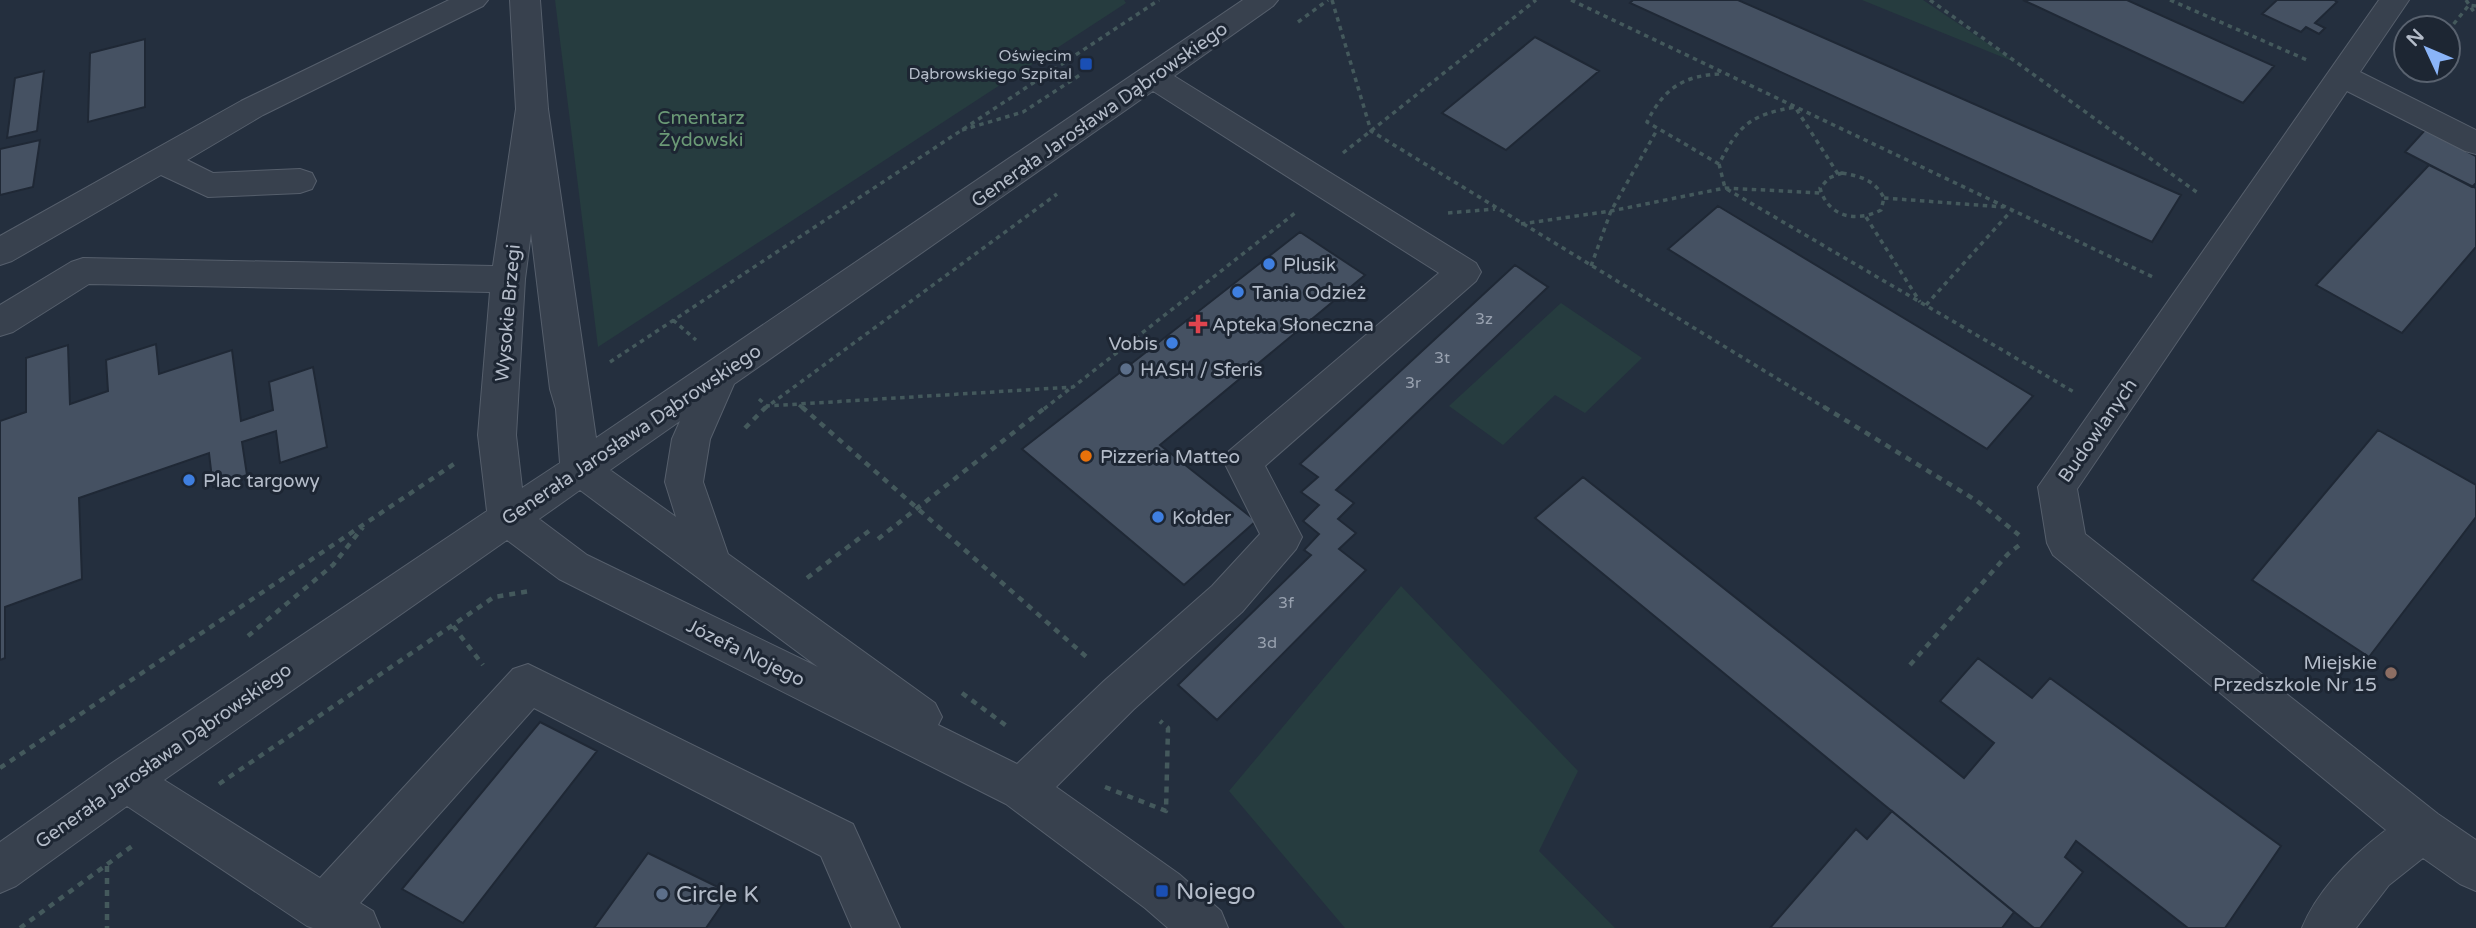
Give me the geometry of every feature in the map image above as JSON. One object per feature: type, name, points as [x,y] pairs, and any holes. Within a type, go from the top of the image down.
[{"type":"street","points":[[0,252],[251,108],[474,0]]},
{"type":"street","name":"Wysokie Brzegi","points":[[525,0],[532,109],[569,389],[575,409],[580,469]]},
{"type":"street","name":"Generała Jarosława Dąbrowskiego","points":[[0,870],[125,780],[724,372],[1263,0]]},
{"type":"street","name":"Budowlanych","points":[[2394,0],[2057,487],[2067,543],[2422,830],[2476,868]]},
{"type":"street","points":[[1007,781],[1119,695],[1227,598],[1282,537],[1243,462],[1464,272],[1153,76]]},
{"type":"street","points":[[2343,76],[2476,143]]},
{"type":"street","name":"Wysokie Brzegi","points":[[508,518],[498,459],[497,435],[508,279],[532,109]]},
{"type":"street","points":[[160,160],[208,185],[300,181]]},
{"type":"street","points":[[6,308],[83,271],[508,279]]},
{"type":"street","points":[[712,566],[684,482],[691,439],[724,372]]},
{"type":"street","name":"Józefa Nojego","points":[[580,469],[1162,891],[1204,928]]},
{"type":"street","name":"Józefa Nojego","points":[[508,518],[573,567],[1007,781]]},
{"type":"street","points":[[125,780],[340,918],[528,684],[837,840],[876,928]]},
{"type":"street","points":[[2326,928],[2373,869],[2422,830]]},
{"type":"path","points":[[569,389],[1159,0]]},
{"type":"path","points":[[1296,23],[1330,0],[1371,131],[1977,501],[2025,540],[2008,554],[1910,665]]},
{"type":"path","points":[[878,539],[1073,387],[1321,182],[1371,131],[1536,0]]},
{"type":"path","points":[[1571,0],[2191,295]]},
{"type":"path","points":[[1929,0],[2198,192]]},
{"type":"path","points":[[2173,0],[2343,76]]},
{"type":"path","points":[[2467,2],[2476,6]]},
{"type":"path","points":[[2467,2],[2476,15]]},
{"type":"path","points":[[1718,164],[1657,131],[1647,122],[1657,100],[1675,83],[1698,74],[1725,74]]},
{"type":"path","points":[[1795,107],[1760,113],[1734,133],[1718,164],[1725,188],[2108,412]]},
{"type":"path","points":[[1795,107],[1839,174]]},
{"type":"path","points":[[955,132],[1023,112]]},
{"type":"path","points":[[1591,266],[1611,211],[1657,131]]},
{"type":"path","points":[[1839,174],[1855,175],[1877,186],[1884,198],[1881,210],[1866,217],[1849,217],[1827,205],[1821,193],[1824,181],[1839,174]]},
{"type":"path","points":[[767,406],[1066,188]]},
{"type":"path","points":[[1521,224],[1611,211],[1725,188],[1821,193]]},
{"type":"path","points":[[1884,198],[2010,209]]},
{"type":"path","points":[[1923,304],[2010,209]]},
{"type":"path","points":[[1866,217],[1923,304]]},
{"type":"path","points":[[673,320],[724,372],[767,406],[1073,387]]},
{"type":"path","points":[[798,404],[1099,668]]},
{"type":"path","points":[[0,768],[497,435]]},
{"type":"path","points":[[243,641],[333,565],[366,523]]},
{"type":"path","points":[[807,579],[869,531]]},
{"type":"path","points":[[20,928],[176,813],[494,597],[542,589]]},
{"type":"path","points":[[1095,783],[1166,811],[1168,728],[1153,715]]},
{"type":"path","points":[[107,865],[107,928]]},
{"type":"green space","name":"Cmentarz Żydowski","points":[[555,0],[1124,0],[1126,3],[598,347]]},
{"type":"green space","points":[[1862,0],[1923,0],[2017,63]]},
{"type":"green space","points":[[1561,303],[1642,358],[1585,413],[1555,395],[1503,445],[1449,406]]},
{"type":"green space","points":[[1401,586],[1578,771],[1539,851],[1615,928],[1345,928],[1229,791]]},
{"type":"building","points":[[1633,0],[1738,0],[2181,195],[2152,242],[1630,3]]},
{"type":"building","points":[[2023,0],[2127,0],[2274,66],[2243,103]]},
{"type":"building","points":[[2277,0],[2337,2],[2315,23],[2325,28],[2319,34],[2306,27],[2301,32],[2262,14]]},
{"type":"building","points":[[1535,37],[1599,71],[1506,150],[1442,113]]},
{"type":"building","points":[[145,39],[145,107],[88,122],[90,53]]},
{"type":"building","points":[[44,71],[37,131],[7,138],[15,78]]},
{"type":"building","points":[[2425,130],[2476,156],[2476,183],[2472,187],[2405,152]]},
{"type":"building","points":[[40,140],[33,187],[0,195],[0,149]]},
{"type":"building","points":[[2429,165],[2476,188],[2476,247],[2402,333],[2316,285]]},
{"type":"building","points":[[1718,206],[2033,396],[1987,449],[1668,249]]},
{"type":"building","points":[[1300,232],[1365,275],[1160,445],[1256,521],[1184,585],[1022,449]]},
{"type":"building","points":[[1515,265],[1548,287],[1336,490],[1354,503],[1338,519],[1356,533],[1339,549],[1366,570],[1217,720],[1178,685],[1311,555],[1304,550],[1319,534],[1303,521],[1319,505],[1301,492],[1318,477],[1300,464]]},
{"type":"building","points":[[156,344],[159,374],[232,350],[241,421],[273,410],[269,382],[313,367],[327,447],[280,463],[276,431],[242,442],[247,475],[213,487],[209,453],[79,498],[82,579],[5,607],[5,658],[0,660],[0,421],[26,412],[26,358],[68,345],[70,404],[108,391],[106,360]]},
{"type":"building","points":[[2378,430],[2476,485],[2476,517],[2369,657],[2252,580]]},
{"type":"building","points":[[1583,477],[1964,778],[1994,743],[1940,701],[1978,658],[2032,698],[2050,678],[2281,846],[2225,928],[2188,928],[2076,841],[2065,857],[2083,872],[2040,928],[2034,928],[1535,518]]},
{"type":"building","points":[[540,722],[597,751],[463,923],[402,889]]},
{"type":"building","points":[[1892,811],[2014,912],[2002,928],[1770,928],[1856,829],[1867,839]]},
{"type":"building","points":[[648,853],[730,893],[706,928],[594,928]]},
{"type":"place","name":"Oświęcim Dąbrowskiego Szpital","points":[[1086,64]]},
{"type":"place","name":"Plusik","points":[[1269,264]]},
{"type":"place","name":"Tania Odzież","points":[[1238,292]]},
{"type":"place","name":"Apteka Słoneczna","points":[[1198,324]]},
{"type":"place","name":"Vobis","points":[[1172,343]]},
{"type":"place","name":"HASH / Sferis","points":[[1126,369]]},
{"type":"place","name":"Pizzeria Matteo","points":[[1086,456]]},
{"type":"place","name":"Plac targowy","points":[[189,480]]},
{"type":"place","name":"Kołder","points":[[1158,517]]},
{"type":"place","name":"Miejskie Przedszkole Nr 15","points":[[2391,673]]},
{"type":"place","name":"Nojego","points":[[1162,891]]},
{"type":"place","name":"Circle K","points":[[662,894]]}]
